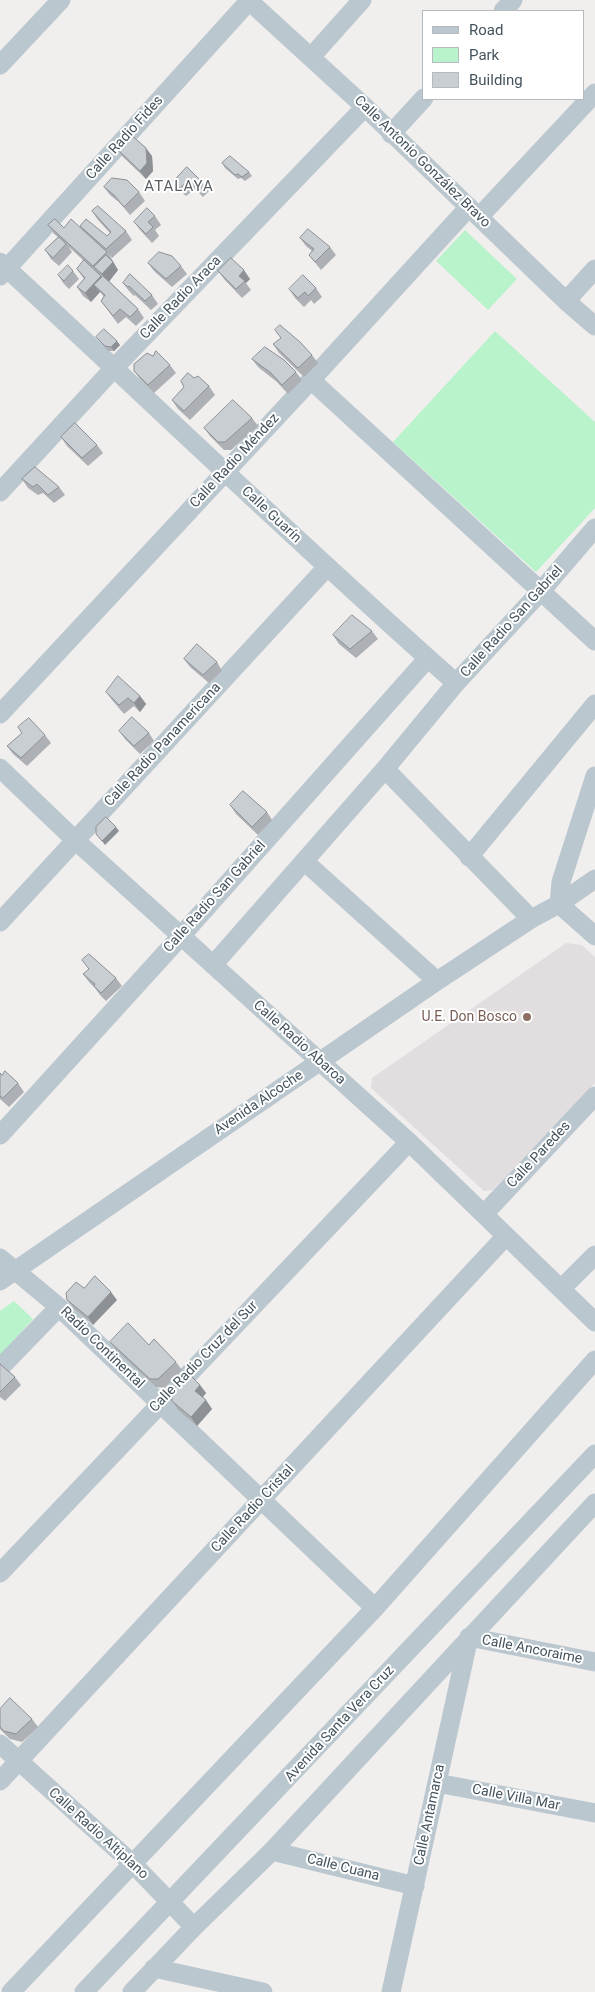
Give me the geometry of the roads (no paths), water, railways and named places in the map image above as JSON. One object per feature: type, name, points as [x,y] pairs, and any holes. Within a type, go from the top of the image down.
[{"type":"street","points":[[0,65],[61,0]]},
{"type":"street","points":[[311,57],[362,0]]},
{"type":"street","points":[[504,10],[514,0]]},
{"type":"street","name":"Calle Antonio González Bravo","points":[[249,1],[365,107],[566,301],[595,326]]},
{"type":"street","name":"Calle Radio Fides","points":[[2,268],[249,1]]},
{"type":"street","name":"Calle Radio Méndez","points":[[0,714],[311,380],[474,212],[595,93]]},
{"type":"street","points":[[391,134],[422,100]]},
{"type":"street","name":"Calle Radio Araca","points":[[0,492],[115,367],[365,107]]},
{"type":"street","name":"Calle Guarín","points":[[2,268],[115,367],[327,567],[456,683]]},
{"type":"street","points":[[566,301],[595,269]]},
{"type":"street","points":[[311,380],[595,641]]},
{"type":"street","name":"Calle Radio San Gabriel","points":[[213,965],[385,769],[456,683],[541,591],[595,528]]},
{"type":"street","name":"Calle Radio Panamericana","points":[[0,922],[327,567]]},
{"type":"street","name":"Calle Radio San Gabriel","points":[[0,1135],[181,936],[428,658]]},
{"type":"street","points":[[470,857],[595,704]]},
{"type":"street","name":"Calle Radio Abaroa","points":[[0,768],[75,840],[321,1061],[408,1142],[484,1214],[505,1237],[562,1288],[595,1322]]},
{"type":"street","points":[[385,769],[531,919]]},
{"type":"street","points":[[595,776],[561,882],[559,904],[595,936]]},
{"type":"street","points":[[304,861],[437,981]]},
{"type":"street","name":"Avenida Alcoche","points":[[7,1276],[437,981],[595,879]]},
{"type":"street","name":"Calle Paredes","points":[[484,1214],[595,1096]]},
{"type":"street","name":"Calle Radio Cruz del Sur","points":[[0,1573],[408,1142]]},
{"type":"street","name":"Calle Radio Cristal","points":[[0,1781],[505,1237]]},
{"type":"street","points":[[562,1288],[595,1255]]},
{"type":"street","name":"Radio Continental","points":[[0,1258],[7,1276],[59,1307],[375,1608]]},
{"type":"street","points":[[0,1368],[59,1307]]},
{"type":"street","points":[[11,1992],[375,1608],[595,1360]]},
{"type":"street","name":"Avenida Santa Vera Cruz","points":[[84,1992],[595,1454]]},
{"type":"street","points":[[132,1992],[194,1927],[272,1851],[595,1503]]},
{"type":"street","name":"Calle Ancoraime","points":[[470,1637],[595,1662]]},
{"type":"street","name":"Calle Antamarca","points":[[391,1992],[470,1637]]},
{"type":"street","name":"Calle Radio Altiplano","points":[[0,1744],[133,1864],[194,1927]]},
{"type":"street","name":"Calle Villa Mar","points":[[437,1783],[595,1813]]},
{"type":"street","name":"Calle Cuana","points":[[272,1851],[415,1886]]},
{"type":"street","points":[[154,1968],[263,1992]]},
{"type":"place","name":"U.E. Don Bosco","points":[[527,1017]]},
{"type":"district","name":"ATALAYA","points":[[179,187]]}]
